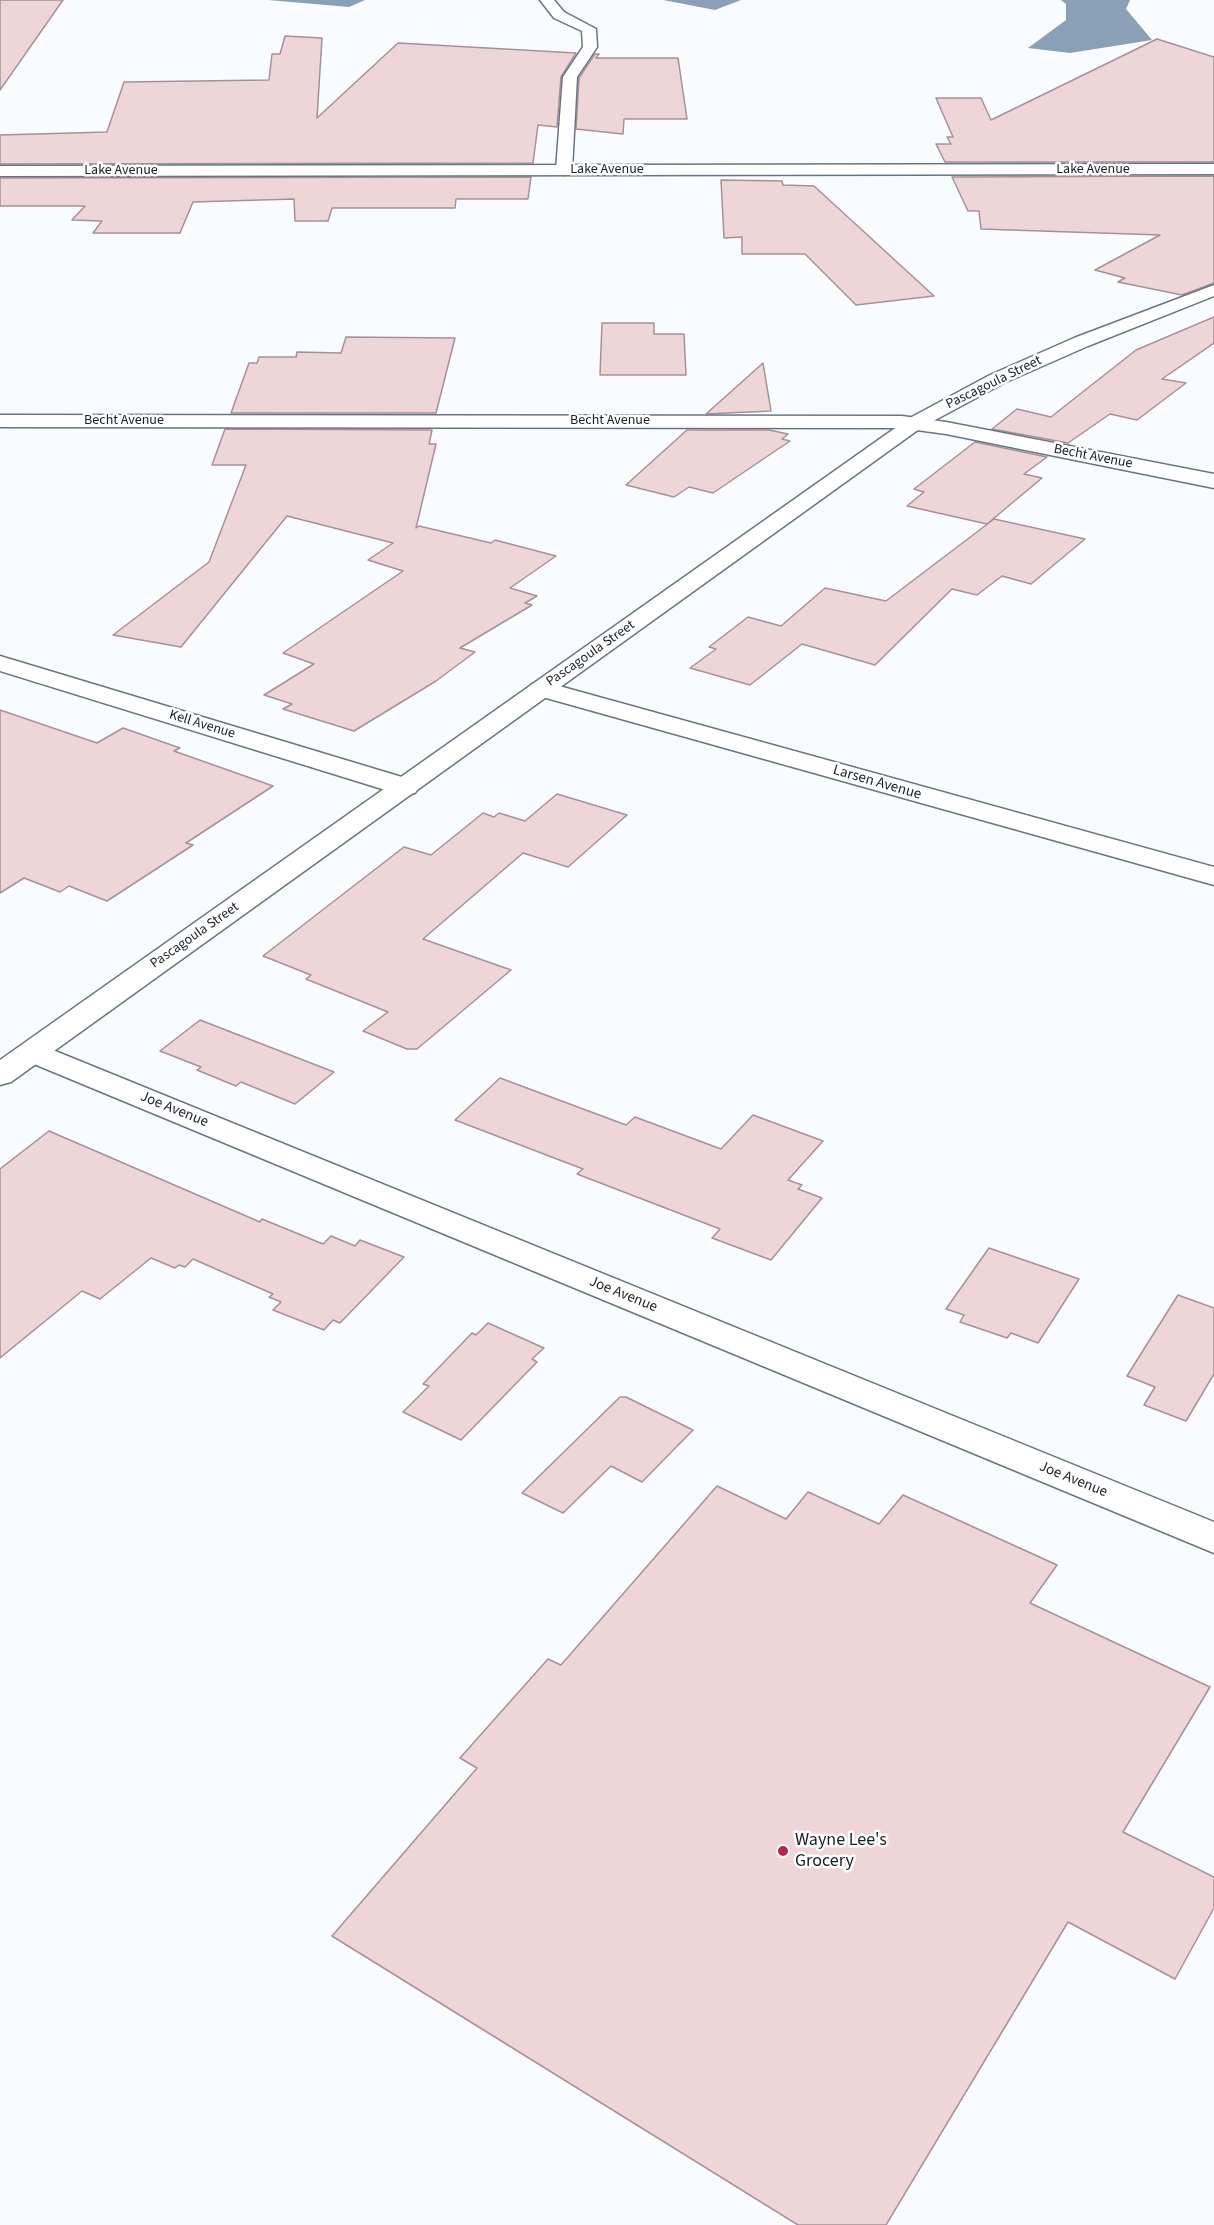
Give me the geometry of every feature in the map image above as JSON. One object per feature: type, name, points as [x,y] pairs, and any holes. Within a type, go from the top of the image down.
[{"type":"street","points":[[547,0],[560,15],[589,29],[591,39],[590,47],[570,77],[564,170]]},
{"type":"street","name":"Lake Avenue","points":[[0,171],[1214,169]]},
{"type":"street","name":"Pascagoula Street","points":[[0,1075],[915,423],[997,380],[1081,342],[1214,290]]},
{"type":"street","name":"Becht Avenue","points":[[0,421],[460,420],[915,423],[1214,481]]},
{"type":"street","name":"Kell Avenue","points":[[0,663],[405,787]]},
{"type":"street","name":"Larsen Avenue","points":[[541,689],[1214,876]]},
{"type":"street","name":"Joe Avenue","points":[[33,1052],[1214,1538]]},
{"type":"water","points":[[268,0],[365,0],[349,7]]},
{"type":"water","points":[[663,0],[741,0],[715,10]]},
{"type":"water","points":[[1061,0],[1130,0],[1126,9],[1152,40],[1070,53],[1028,48],[1066,20],[1066,4]]},
{"type":"building","points":[[0,0],[63,0],[0,90]]},
{"type":"building","points":[[285,36],[322,38],[317,118],[398,43],[576,53],[561,77],[557,127],[538,125],[533,163],[0,164],[0,135],[107,132],[124,82],[269,80],[272,54],[280,54]]},
{"type":"building","points":[[1157,39],[1214,57],[1214,162],[945,162],[936,144],[951,144],[947,137],[953,137],[936,98],[981,98],[991,120]]},
{"type":"building","points":[[595,54],[599,54],[596,58],[678,58],[687,119],[624,119],[623,134],[576,129],[579,78]]},
{"type":"building","points":[[1214,176],[1214,283],[1182,295],[1118,282],[1125,278],[1095,270],[1160,235],[981,229],[979,211],[968,211],[952,177]]},
{"type":"building","points":[[531,177],[528,199],[456,199],[455,208],[332,208],[328,221],[295,221],[294,199],[193,202],[180,233],[93,233],[102,221],[72,220],[85,206],[0,206],[0,178]]},
{"type":"building","points":[[721,180],[782,181],[783,185],[814,186],[934,296],[856,305],[805,254],[742,254],[742,237],[724,238]]},
{"type":"building","points":[[1214,317],[1214,343],[1162,379],[1186,383],[1137,420],[1110,414],[1068,443],[992,429],[1017,409],[1051,417],[1136,350]]},
{"type":"building","points":[[602,323],[654,323],[654,334],[684,334],[686,375],[600,375]]},
{"type":"building","points":[[346,337],[455,338],[436,413],[231,413],[249,363],[257,363],[259,357],[296,357],[297,352],[341,353]]},
{"type":"building","points":[[763,363],[771,411],[706,414]]},
{"type":"building","points":[[225,429],[432,430],[429,444],[436,444],[416,528],[419,526],[491,543],[495,540],[556,556],[510,588],[537,596],[525,603],[532,605],[460,648],[475,652],[436,681],[354,731],[283,709],[292,704],[264,695],[314,664],[283,653],[403,571],[368,560],[393,543],[287,516],[181,647],[113,635],[209,562],[246,465],[212,465]]},
{"type":"building","points":[[687,430],[769,430],[788,434],[782,439],[790,441],[713,493],[689,487],[674,497],[626,485]]},
{"type":"building","points":[[975,442],[1047,457],[1024,474],[1042,478],[987,524],[907,506],[924,492],[914,489]]},
{"type":"building","points":[[994,519],[1085,539],[1031,584],[1002,576],[977,595],[952,589],[875,665],[802,644],[750,685],[690,668],[716,649],[709,647],[748,617],[781,626],[825,588],[886,601]]},
{"type":"building","points":[[0,710],[97,743],[123,728],[180,748],[174,751],[273,786],[186,843],[193,845],[107,901],[69,886],[60,892],[24,878],[0,893]]},
{"type":"building","points":[[557,794],[627,815],[568,867],[523,853],[423,939],[511,970],[417,1049],[407,1049],[363,1031],[388,1012],[306,979],[311,975],[263,956],[404,847],[431,855],[483,813],[494,817],[499,813],[525,821]]},
{"type":"building","points":[[200,1020],[334,1072],[295,1104],[241,1082],[236,1086],[197,1070],[201,1067],[160,1051]]},
{"type":"building","points":[[500,1078],[626,1125],[635,1117],[721,1149],[753,1115],[823,1141],[788,1180],[802,1185],[798,1189],[822,1198],[771,1260],[712,1238],[720,1229],[577,1174],[583,1169],[455,1120]]},
{"type":"building","points":[[49,1131],[260,1222],[262,1219],[323,1244],[331,1236],[355,1246],[360,1240],[404,1257],[340,1323],[333,1320],[324,1330],[273,1310],[281,1302],[269,1297],[273,1294],[193,1259],[185,1267],[179,1265],[175,1268],[151,1258],[100,1299],[82,1291],[0,1358],[0,1169]]},
{"type":"building","points":[[989,1248],[1079,1279],[1038,1343],[1011,1333],[1007,1338],[960,1322],[964,1315],[946,1309]]},
{"type":"building","points":[[1178,1295],[1214,1308],[1214,1374],[1186,1421],[1144,1405],[1155,1387],[1127,1376]]},
{"type":"building","points":[[488,1323],[544,1348],[532,1359],[537,1362],[461,1440],[403,1412],[429,1386],[423,1384],[472,1333],[476,1335]]},
{"type":"building","points":[[620,1397],[626,1397],[693,1430],[642,1482],[611,1466],[563,1513],[522,1493]]},
{"type":"building","name":"Wayne Lee's Grocery","points":[[717,1486],[786,1519],[808,1492],[879,1524],[903,1495],[1057,1565],[1030,1603],[1210,1687],[1123,1832],[1214,1877],[1214,1908],[1175,1979],[1068,1922],[886,2225],[798,2225],[332,1936],[477,1768],[460,1758],[548,1659],[561,1665]]},
{"type":"place","name":"Wayne Lee's Grocery","points":[[783,1851]]}]
